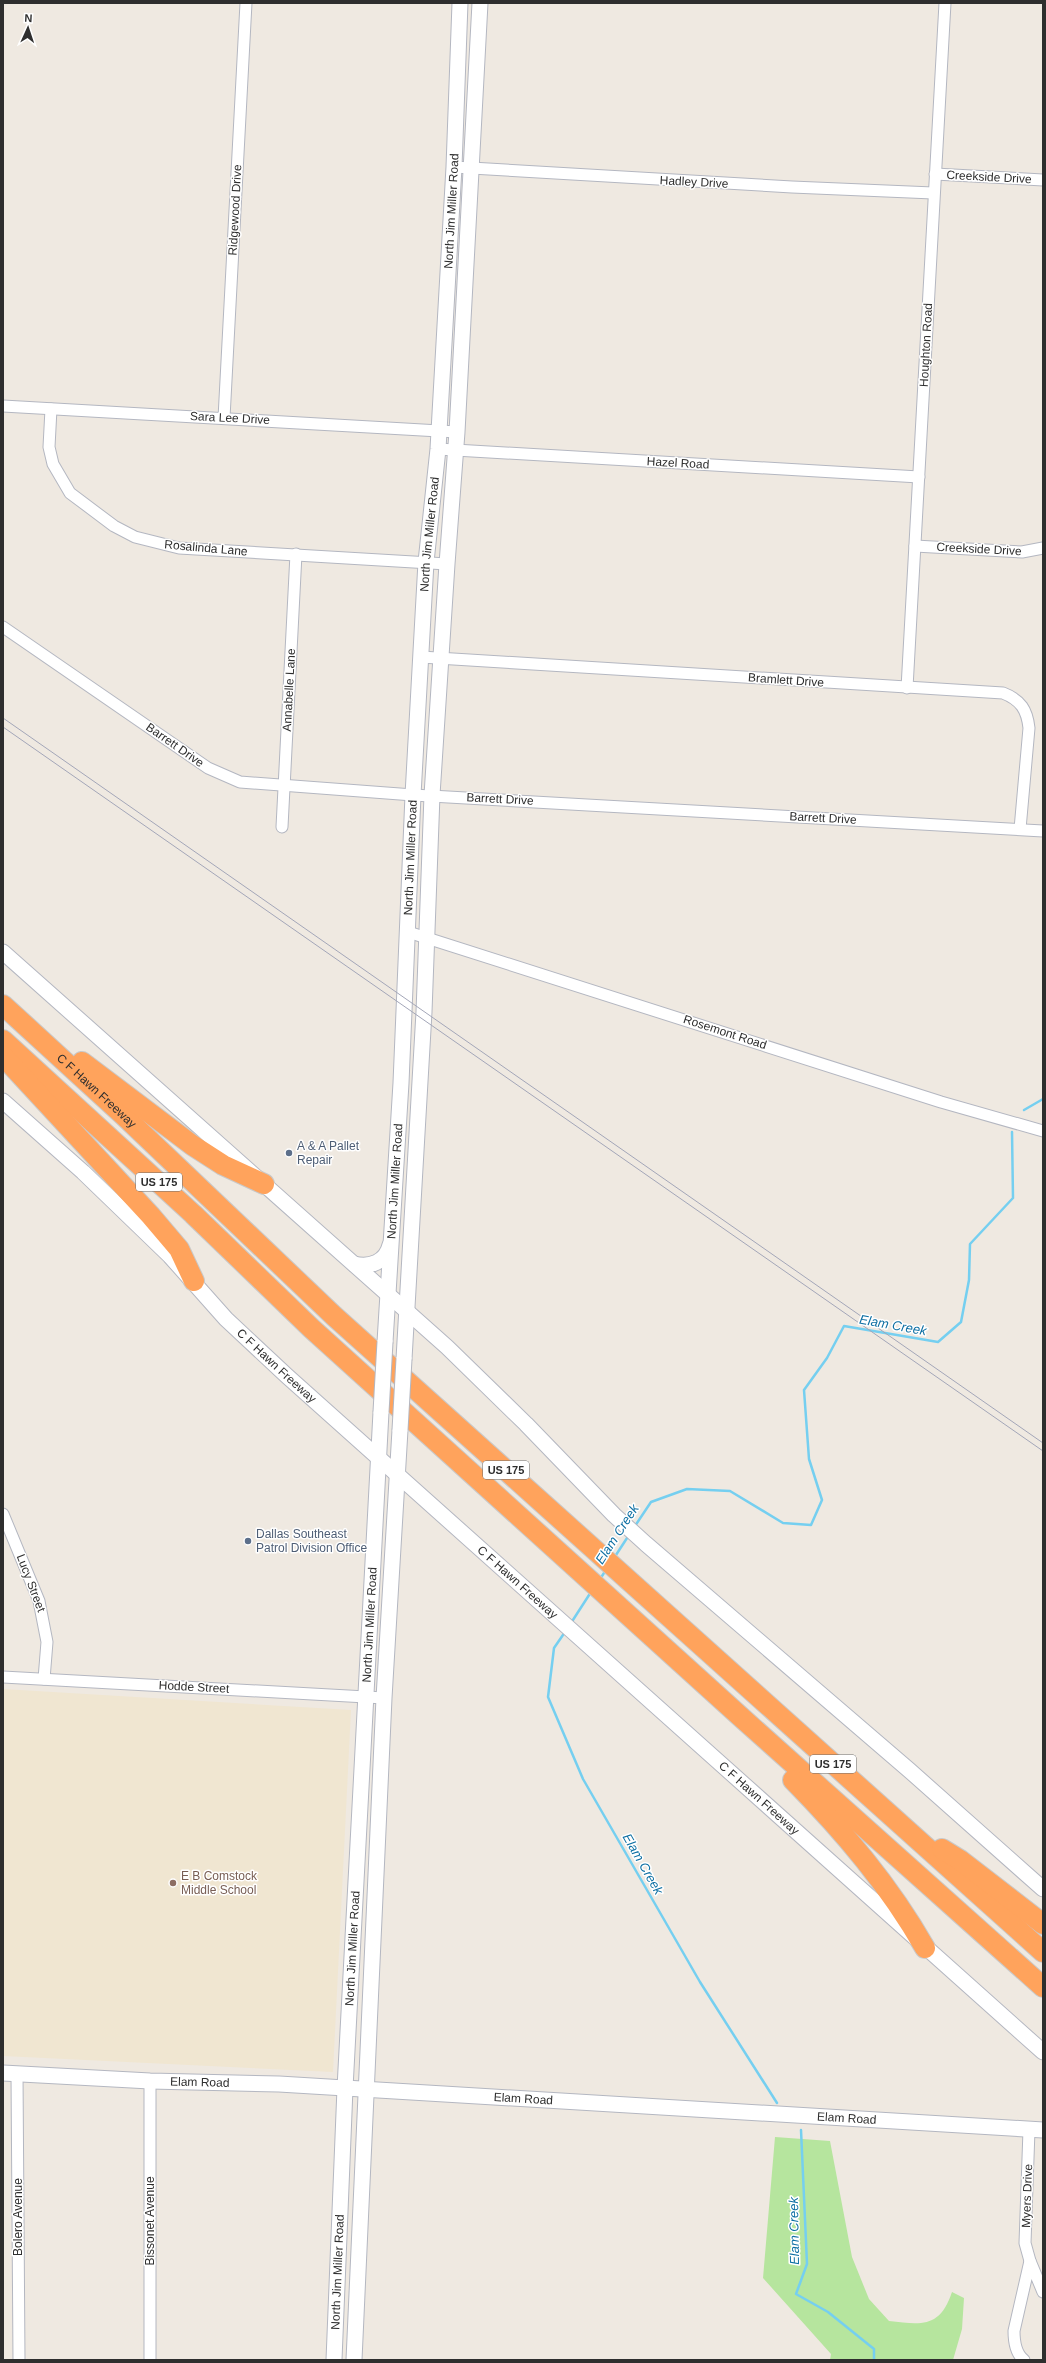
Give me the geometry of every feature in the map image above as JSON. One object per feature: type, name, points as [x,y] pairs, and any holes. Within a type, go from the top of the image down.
[{"type":"highway","name":"C F Hawn Freeway","points":[[3,1005],[210,1196],[334,1316],[1043,1952]]},
{"type":"highway","points":[[37,1035],[91,1067],[192,1145],[223,1165],[264,1184]]},
{"type":"highway","name":"C F Hawn Freeway","points":[[3,1040],[193,1214],[311,1328],[742,1718],[1043,1987]]},
{"type":"highway","points":[[3,1056],[151,1216],[179,1249],[194,1281]]},
{"type":"highway","points":[[742,1718],[772,1759],[866,1860],[888,1887],[925,1948]]},
{"type":"highway","points":[[904,1828],[960,1860],[1004,1896],[1043,1924]]},
{"type":"main road","name":"North Jim Miller Road","points":[[334,2360],[345,2088],[373,1538],[393,1232],[408,932],[413,795],[426,562],[438,449],[454,167],[460,3]]},
{"type":"main road","name":"North Jim Miller Road","points":[[354,2360],[365,2090],[384,1698],[423,1030],[432,795],[440,658],[456,450],[473,167],[480,3]]},
{"type":"main road","points":[[3,952],[388,1295],[407,1310],[477,1375],[614,1515],[646,1544],[909,1770],[1043,1889]]},
{"type":"main road","name":"C F Hawn Freeway","points":[[3,1101],[83,1172],[170,1256],[194,1281],[226,1319],[287,1376],[378,1455],[397,1474],[1043,2052]]},
{"type":"main road","points":[[354,1264],[370,1265],[384,1258],[389,1249],[393,1232]]},
{"type":"main road","points":[[373,1538],[394,1537]]},
{"type":"main road","points":[[370,1611],[389,1613]]},
{"type":"main road","points":[[359,1830],[378,1832]]},
{"type":"main road","points":[[354,1913],[374,1915]]},
{"type":"main road","name":"Elam Road","points":[[10,2073],[150,2081],[345,2088],[1036,2130]]},
{"type":"street","name":"Ridgewood Drive","points":[[224,418],[246,3]]},
{"type":"street","name":"Houghton Road","points":[[907,688],[944,3]]},
{"type":"street","name":"Hadley Drive","points":[[454,167],[784,187],[933,194]]},
{"type":"street","name":"Creekside Drive","points":[[935,174],[1043,180]]},
{"type":"street","name":"Sara Lee Drive","points":[[3,406],[457,432]]},
{"type":"street","name":"Rosalinda Lane","points":[[51,409],[49,447],[53,464],[70,493],[114,526],[135,537],[179,548],[447,564]]},
{"type":"street","name":"Hazel Road","points":[[438,449],[919,477]]},
{"type":"street","name":"Creekside Drive","points":[[915,546],[1022,552],[1043,548]]},
{"type":"street","name":"Annabelle Lane","points":[[282,826],[296,554]]},
{"type":"street","name":"Barrett Drive","points":[[3,627],[208,768],[240,782],[413,795],[1043,830]]},
{"type":"street","name":"Bramlett Drive","points":[[421,658],[1004,693],[1014,697],[1022,706],[1028,716],[1030,728],[1020,829]]},
{"type":"street","name":"Rosemont Road","points":[[408,932],[941,1102],[1043,1131]]},
{"type":"street","name":"Lucy Street","points":[[3,1514],[6,1529],[39,1601],[45,1624],[44,1679]]},
{"type":"street","name":"Hodde Street","points":[[3,1677],[384,1698]]},
{"type":"street","name":"Bolero Avenue","points":[[10,2073],[19,2360]]},
{"type":"street","name":"Bissonet Avenue","points":[[150,2081],[150,2360]]},
{"type":"street","name":"Myers Drive","points":[[1036,2130],[1025,2243],[1030,2261],[1043,2292]]},
{"type":"street","points":[[1024,2360],[1018,2353],[1014,2341],[1014,2330],[1030,2261]]},
{"type":"shaded area","name":"E B Comstock Middle School","points":[[3,1689],[351,1710],[333,2072],[3,2056]]},
{"type":"green space","points":[[775,2137],[830,2141],[852,2257],[869,2299],[889,2321],[911,2323],[928,2322],[942,2312],[952,2292],[964,2298],[962,2329],[953,2360],[830,2360],[831,2354],[763,2278]]},
{"type":"waterway","name":"Elam Creek","points":[[1024,1110],[1043,1099]]},
{"type":"waterway","name":"Elam Creek","points":[[635,1526],[651,1502],[687,1489],[730,1491],[783,1523],[811,1525],[822,1500],[809,1459],[804,1390],[827,1358],[844,1326],[938,1342],[961,1322],[969,1280],[970,1244],[1013,1198],[1012,1132]]},
{"type":"waterway","name":"Elam Creek","points":[[614,1558],[629,1535]]},
{"type":"waterway","name":"Elam Creek","points":[[600,1579],[606,1570]]},
{"type":"waterway","name":"Elam Creek","points":[[571,1623],[591,1592]]},
{"type":"waterway","name":"Elam Creek","points":[[565,1632],[554,1648],[548,1697],[583,1779],[700,1982],[777,2103]]},
{"type":"waterway","name":"Elam Creek","points":[[801,2130],[807,2264],[796,2294],[828,2312],[874,2349],[874,2360]]},
{"type":"tram line","points":[[3,718],[1043,1443]]},
{"type":"tram line","points":[[3,727],[1043,1451]]},
{"type":"place","name":"A & A Pallet Repair","points":[[289,1153]]},
{"type":"place","name":"Dallas Southeast Patrol Division Office","points":[[248,1541]]},
{"type":"place","name":"E B Comstock Middle School","points":[[173,1883]]}]
